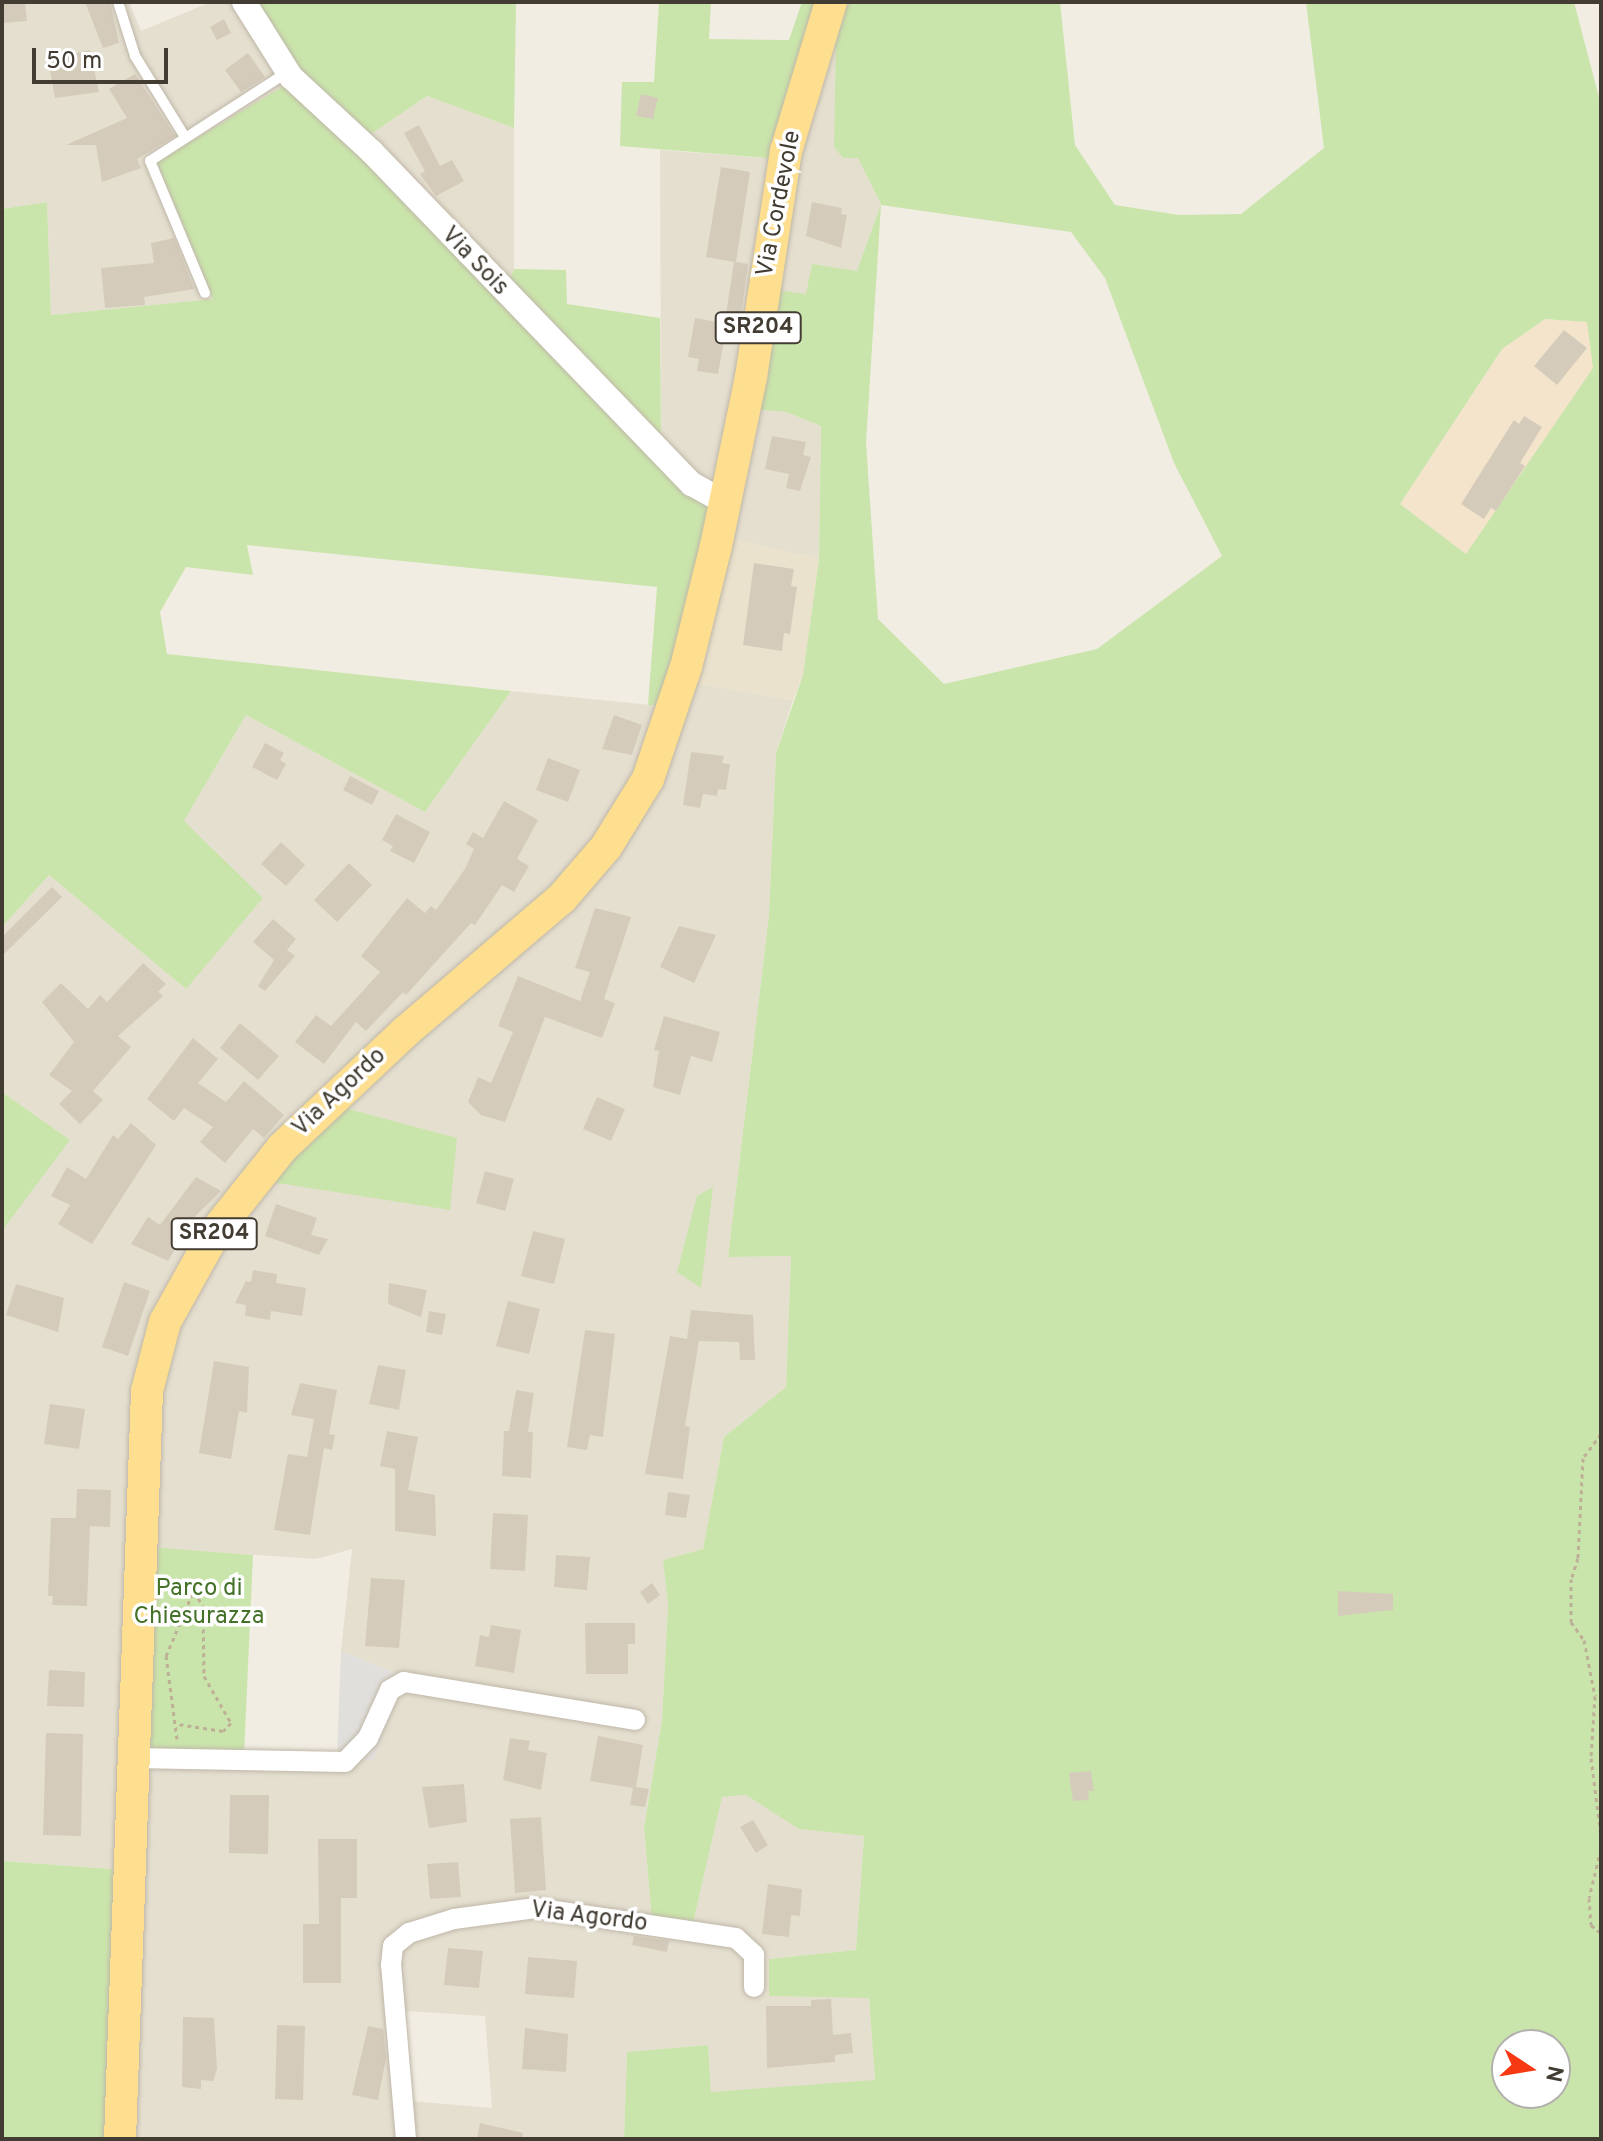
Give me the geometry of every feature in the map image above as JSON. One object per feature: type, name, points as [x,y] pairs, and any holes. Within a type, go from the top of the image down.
[{"type":"main road","name":"Via Cordevole","points":[[726,503],[786,151],[831,2]]},
{"type":"main road","name":"Via Agordo","points":[[120,2139],[147,1391],[178,1292],[237,1200],[282,1148],[405,1032],[562,898],[621,827],[648,779],[677,698],[726,503]]},
{"type":"street","name":"Via Sois","points":[[244,2],[288,72],[372,152],[681,473],[726,503]]},
{"type":"street","points":[[134,1758],[345,1762],[368,1738],[390,1690],[404,1682],[635,1720]]},
{"type":"street","name":"Via Agordo","points":[[406,2139],[392,1954],[398,1941],[416,1930],[535,1908],[736,1938],[754,1955],[754,1987]]},
{"type":"lane","points":[[118,2],[135,56],[185,137]]},
{"type":"lane","points":[[205,293],[150,161],[185,137],[246,104],[288,72]]},
{"type":"path","points":[[1601,1434],[1583,1458],[1578,1558],[1571,1579],[1571,1622],[1584,1640],[1595,1696],[1591,1758],[1601,1836]]},
{"type":"path","points":[[173,1759],[178,1724],[166,1656],[193,1592],[203,1605],[204,1676],[231,1723],[223,1731],[178,1724]]},
{"type":"path","points":[[1601,1849],[1589,1898],[1591,1925],[1601,1933]]},
{"type":"shaded area","points":[[2,2],[129,2],[141,31],[211,2],[235,2],[288,84],[213,299],[51,315],[47,202],[2,209]]},
{"type":"shaded area","points":[[824,42],[837,44],[858,157],[881,204],[857,272],[812,264],[807,294],[749,409],[786,412],[821,426],[819,559],[725,537],[661,445],[660,150],[790,160]]},
{"type":"shaded area","points":[[427,96],[514,128],[514,269],[501,302],[355,145]]},
{"type":"shaded area","points":[[1545,319],[1587,322],[1594,368],[1467,555],[1400,504],[1502,349]]},
{"type":"shaded area","points":[[725,537],[819,559],[803,675],[793,700],[688,682]]},
{"type":"shaded area","points":[[688,682],[793,700],[776,753],[769,915],[728,1257],[791,1256],[786,1387],[724,1437],[703,1549],[663,1560],[668,1605],[662,1720],[644,1828],[652,1921],[692,1927],[722,1797],[746,1795],[800,1829],[864,1836],[856,1950],[770,1959],[769,1996],[869,1997],[875,2081],[711,2092],[708,2045],[627,2052],[624,2139],[123,2139],[138,1871],[2,1861],[2,1231],[69,1140],[2,1092],[2,927],[49,875],[186,989],[184,821],[246,715],[425,812],[511,691],[681,708]],"holes":[[[151,1548],[316,1559],[352,1549],[341,1651],[405,1677],[337,1756],[143,1753]],[[390,2010],[485,2016],[492,2108],[399,2100]]]},
{"type":"shaded area","points":[[341,1651],[405,1677],[373,1761],[337,1756]]},
{"type":"green space","points":[[235,2],[516,2],[514,128],[427,96],[355,145],[501,301],[514,269],[566,270],[567,304],[660,318],[661,445],[733,504],[682,708],[648,705],[657,587],[247,545],[253,575],[186,567],[160,612],[167,654],[511,691],[425,812],[246,715],[184,821],[263,898],[186,989],[49,875],[2,927],[2,209],[47,202],[51,315],[213,299],[157,162],[287,84]]},
{"type":"green space","points":[[659,2],[711,2],[709,39],[789,40],[802,2],[1060,2],[1075,145],[1115,205],[1179,215],[1241,214],[1324,148],[1306,2],[1574,2],[1601,105],[1601,2139],[624,2139],[627,2052],[708,2045],[711,2092],[875,2080],[869,1998],[769,1996],[769,1959],[856,1950],[864,1836],[799,1829],[746,1795],[722,1797],[692,1927],[652,1921],[644,1828],[662,1720],[668,1605],[663,1560],[703,1549],[724,1437],[786,1387],[791,1256],[728,1257],[769,915],[776,753],[803,675],[819,559],[821,426],[786,412],[749,409],[770,289],[806,294],[812,264],[857,271],[881,204],[858,158],[843,158],[834,147],[836,43],[825,42],[790,160],[620,146],[622,82],[654,82]],"holes":[[[881,205],[1071,232],[1105,278],[1174,463],[1222,556],[1097,649],[944,684],[878,619],[866,443]],[[1545,319],[1587,322],[1593,368],[1466,554],[1400,504],[1502,349]]]},
{"type":"green space","points":[[2,1092],[70,1140],[2,1231]]},
{"type":"green space","points":[[341,1107],[457,1138],[450,1210],[265,1181]]},
{"type":"green space","points":[[713,1187],[701,1288],[677,1272],[697,1196]]},
{"type":"green space","name":"Parco di Chiesurazza","points":[[150,1547],[253,1555],[244,1755],[143,1753]]},
{"type":"green space","points":[[2,1861],[138,1871],[123,2139],[2,2139]]},
{"type":"building","points":[[25,2],[27,21],[2,23],[2,4]]},
{"type":"building","points":[[85,2],[110,2],[119,43],[103,48]]},
{"type":"building","points":[[224,19],[231,33],[217,40],[210,27]]},
{"type":"building","points":[[90,50],[99,92],[55,98],[48,59]]},
{"type":"building","points":[[248,53],[265,77],[241,92],[225,70]]},
{"type":"building","points":[[135,74],[175,136],[137,159],[141,168],[102,182],[96,145],[66,145],[127,118],[109,89]]},
{"type":"building","points":[[641,94],[658,98],[653,119],[636,116]]},
{"type":"building","points":[[419,125],[440,166],[452,160],[464,181],[436,196],[420,174],[425,171],[404,133]]},
{"type":"building","points":[[721,167],[750,172],[736,262],[748,264],[740,321],[725,320],[734,262],[706,257]]},
{"type":"building","points":[[812,202],[842,208],[841,214],[847,215],[841,248],[806,236]]},
{"type":"building","points":[[174,238],[194,289],[144,297],[145,305],[105,308],[101,268],[154,263],[151,243]]},
{"type":"building","points":[[695,318],[727,324],[718,374],[697,371],[699,359],[688,357]]},
{"type":"building","points":[[1564,330],[1587,348],[1557,385],[1534,366]]},
{"type":"building","points":[[1524,416],[1542,427],[1520,463],[1525,466],[1496,511],[1491,508],[1484,519],[1461,504],[1514,420],[1519,424]]},
{"type":"building","points":[[772,436],[806,442],[803,455],[811,457],[800,491],[786,488],[789,474],[765,469]]},
{"type":"building","points":[[754,563],[794,569],[791,586],[797,587],[790,634],[784,633],[782,651],[743,645]]},
{"type":"building","points":[[614,715],[642,725],[632,755],[602,749]]},
{"type":"building","points":[[265,743],[284,753],[280,760],[286,764],[277,780],[252,767]]},
{"type":"building","points":[[691,752],[724,756],[722,763],[730,764],[726,790],[718,789],[717,796],[703,794],[700,808],[683,805]]},
{"type":"building","points":[[548,758],[580,770],[568,802],[536,790]]},
{"type":"building","points":[[350,776],[379,791],[372,805],[343,790]]},
{"type":"building","points":[[504,801],[538,820],[517,859],[529,866],[514,892],[502,885],[475,925],[471,923],[406,995],[403,992],[366,1031],[356,1022],[324,1064],[295,1042],[316,1015],[331,1026],[380,972],[361,956],[407,898],[425,913],[431,906],[436,910],[465,869],[474,849],[466,844],[473,832],[483,838]]},
{"type":"building","points":[[396,814],[430,832],[414,863],[390,851],[393,846],[382,840]]},
{"type":"building","points":[[281,842],[305,865],[286,886],[261,864]]},
{"type":"building","points":[[349,863],[372,885],[337,922],[314,900]]},
{"type":"building","points":[[52,887],[62,897],[2,956],[2,937]]},
{"type":"building","points":[[595,908],[631,917],[604,999],[615,1003],[602,1038],[545,1017],[505,1122],[481,1115],[468,1102],[478,1077],[491,1083],[513,1032],[498,1026],[518,976],[580,1001],[590,972],[575,968]]},
{"type":"building","points":[[273,919],[296,939],[287,950],[295,956],[265,991],[258,986],[274,960],[253,942]]},
{"type":"building","points":[[679,926],[716,935],[694,983],[660,967]]},
{"type":"building","points":[[143,963],[166,984],[158,992],[163,996],[118,1036],[131,1047],[93,1091],[103,1100],[80,1124],[59,1104],[72,1091],[49,1075],[74,1042],[42,1002],[61,983],[88,1009],[100,995],[107,1002]]},
{"type":"building","points":[[664,1016],[720,1032],[712,1062],[691,1056],[680,1095],[653,1087],[659,1051],[654,1050]]},
{"type":"building","points":[[240,1023],[279,1056],[258,1080],[220,1048]]},
{"type":"building","points":[[193,1038],[218,1059],[198,1083],[226,1102],[244,1081],[284,1115],[264,1138],[253,1129],[225,1163],[200,1142],[213,1127],[184,1108],[174,1121],[147,1099]]},
{"type":"building","points":[[597,1097],[625,1109],[611,1141],[583,1129]]},
{"type":"building","points":[[131,1123],[156,1145],[92,1244],[58,1224],[70,1205],[51,1196],[67,1167],[86,1179],[113,1135],[118,1139]]},
{"type":"building","points":[[485,1171],[514,1179],[505,1211],[476,1203]]},
{"type":"building","points":[[196,1177],[221,1191],[179,1232],[184,1235],[168,1261],[131,1244],[148,1217],[160,1225]]},
{"type":"building","points":[[276,1204],[317,1218],[311,1235],[328,1239],[319,1255],[265,1236]]},
{"type":"building","points":[[533,1231],[565,1239],[554,1284],[521,1276]]},
{"type":"building","points":[[253,1270],[277,1274],[276,1283],[306,1288],[302,1316],[271,1311],[270,1320],[245,1316],[246,1305],[235,1303],[246,1281],[251,1282]]},
{"type":"building","points":[[124,1282],[150,1291],[128,1356],[102,1347]]},
{"type":"building","points":[[389,1283],[427,1290],[421,1317],[388,1304]]},
{"type":"building","points":[[16,1284],[64,1298],[58,1332],[6,1315]]},
{"type":"building","points":[[508,1301],[540,1309],[529,1354],[496,1346]]},
{"type":"building","points":[[691,1310],[753,1315],[755,1360],[740,1360],[739,1342],[699,1341],[685,1426],[690,1427],[683,1479],[645,1474],[670,1336],[687,1339]]},
{"type":"building","points":[[429,1311],[446,1314],[442,1335],[426,1332]]},
{"type":"building","points":[[585,1330],[615,1334],[603,1437],[590,1435],[587,1450],[567,1447]]},
{"type":"building","points":[[214,1361],[249,1367],[247,1413],[239,1411],[231,1459],[199,1453]]},
{"type":"building","points":[[378,1365],[406,1370],[399,1410],[369,1404]]},
{"type":"building","points":[[300,1383],[337,1390],[329,1434],[335,1435],[332,1450],[324,1448],[310,1535],[274,1530],[288,1454],[307,1457],[314,1419],[291,1415]]},
{"type":"building","points":[[516,1390],[534,1393],[528,1432],[533,1432],[531,1478],[502,1476],[504,1431],[509,1431]]},
{"type":"building","points":[[50,1404],[85,1409],[79,1449],[44,1444]]},
{"type":"building","points":[[387,1431],[418,1437],[408,1490],[435,1495],[436,1536],[395,1531],[395,1469],[380,1466]]},
{"type":"building","points":[[77,1489],[111,1490],[110,1527],[90,1526],[87,1606],[52,1605],[53,1596],[48,1596],[51,1518],[76,1518]]},
{"type":"building","points":[[668,1492],[690,1495],[686,1518],[665,1515]]},
{"type":"building","points":[[493,1513],[528,1515],[525,1571],[490,1569]]},
{"type":"building","points":[[556,1555],[590,1557],[587,1590],[554,1587]]},
{"type":"building","points":[[371,1578],[405,1580],[399,1648],[365,1646]]},
{"type":"building","points":[[652,1583],[660,1595],[648,1604],[640,1592]]},
{"type":"building","points":[[1338,1591],[1393,1594],[1393,1610],[1338,1616]]},
{"type":"building","points":[[585,1623],[635,1623],[635,1644],[628,1644],[628,1674],[586,1674]]},
{"type":"building","points":[[491,1625],[521,1630],[514,1673],[475,1666],[480,1635],[489,1637]]},
{"type":"building","points":[[49,1670],[85,1672],[84,1707],[47,1706]]},
{"type":"building","points":[[46,1733],[83,1734],[81,1836],[43,1835]]},
{"type":"building","points":[[598,1736],[643,1745],[636,1787],[649,1789],[645,1807],[630,1805],[633,1788],[590,1781]]},
{"type":"building","points":[[510,1738],[530,1741],[528,1750],[547,1753],[541,1790],[503,1780]]},
{"type":"building","points":[[1091,1771],[1094,1791],[1088,1791],[1089,1800],[1073,1801],[1069,1773]]},
{"type":"building","points":[[464,1784],[467,1822],[429,1828],[422,1787]]},
{"type":"building","points":[[230,1795],[269,1795],[268,1854],[229,1853]]},
{"type":"building","points":[[541,1817],[546,1890],[515,1893],[510,1819]]},
{"type":"building","points":[[753,1820],[768,1845],[756,1853],[740,1827]]},
{"type":"building","points":[[318,1839],[357,1839],[357,1898],[341,1898],[341,1983],[303,1983],[303,1924],[319,1924]]},
{"type":"building","points":[[458,1862],[461,1897],[430,1899],[427,1864]]},
{"type":"building","points":[[768,1884],[802,1889],[800,1916],[791,1915],[789,1937],[762,1934]]},
{"type":"building","points":[[634,1936],[669,1941],[667,1952],[632,1945]]},
{"type":"building","points":[[448,1948],[483,1951],[479,1988],[444,1985]]},
{"type":"building","points":[[528,1957],[577,1961],[574,1998],[525,1994]]},
{"type":"building","points":[[831,1999],[833,2035],[851,2033],[853,2053],[835,2055],[835,2062],[767,2068],[766,2006],[811,2006],[811,2000]]},
{"type":"building","points":[[183,2017],[214,2018],[217,2069],[213,2081],[201,2080],[201,2089],[182,2087]]},
{"type":"building","points":[[277,2025],[305,2026],[303,2100],[275,2099]]},
{"type":"building","points":[[368,2026],[383,2029],[386,2058],[378,2100],[352,2095]]},
{"type":"building","points":[[525,2028],[568,2034],[566,2072],[522,2069]]},
{"type":"building","points":[[480,2123],[523,2133],[522,2139],[477,2139]]}]
